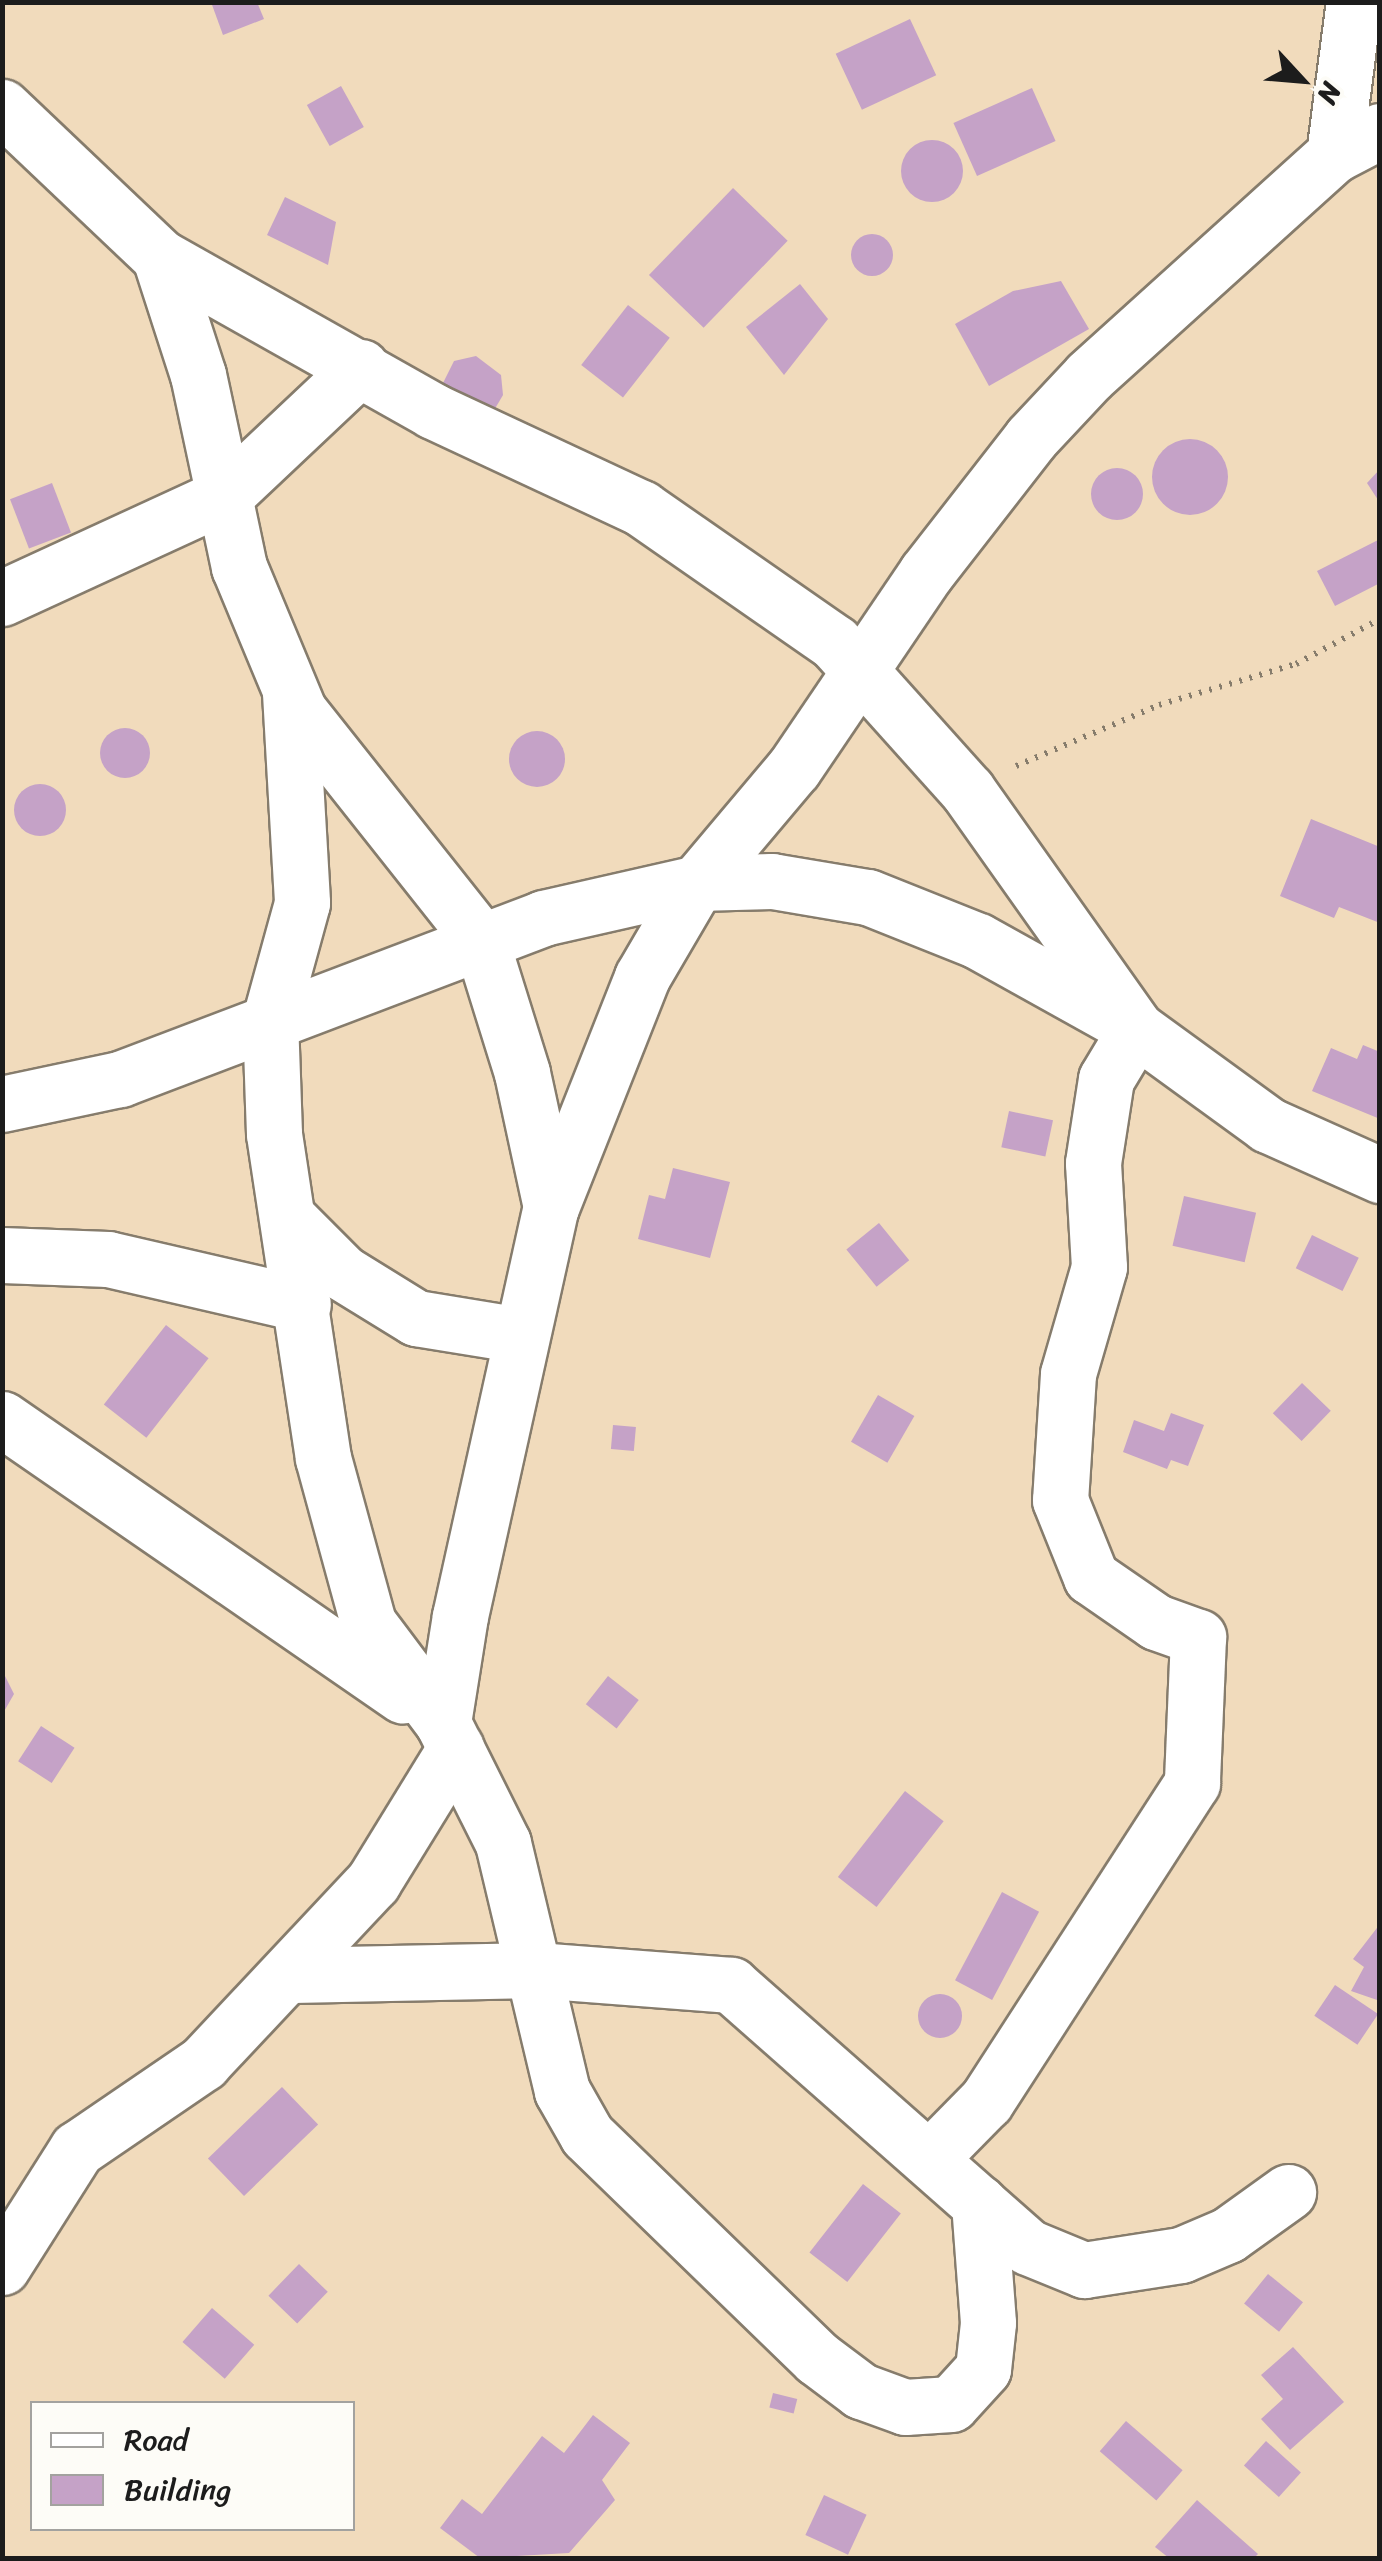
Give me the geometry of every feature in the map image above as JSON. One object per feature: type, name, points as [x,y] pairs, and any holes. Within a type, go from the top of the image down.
[{"type":"street","points":[[2,2267],[76,2149],[203,2063],[292,1975],[373,1882],[450,1735],[520,1335],[551,1207],[642,977],[697,883],[794,768],[926,572],[1032,438],[1089,376],[1357,143],[1354,2]]},
{"type":"street","points":[[2,108],[160,257],[433,410],[641,508],[750,578],[862,670],[968,790],[1136,1028]]},
{"type":"street","points":[[160,257],[198,375],[239,567],[290,693],[481,941],[522,1073],[551,1207]]},
{"type":"street","points":[[2,598],[224,496],[361,367]]},
{"type":"street","points":[[290,693],[302,903],[270,1019],[274,1134],[292,1222],[324,1458],[368,1623],[450,1735],[503,1844],[562,2091],[587,2135],[817,2358],[862,2391],[905,2406],[951,2404],[983,2369],[988,2323],[978,2203]]},
{"type":"street","points":[[2,1104],[120,1079],[543,918],[697,883],[772,881],[868,897],[978,941],[1136,1028],[1268,1124],[1380,1175]]},
{"type":"street","points":[[929,2159],[986,2101],[1192,1784],[1198,1637],[1156,1622],[1091,1578],[1060,1500],[1068,1374],[1100,1266],[1093,1163],[1103,1096],[1136,1028]]},
{"type":"street","points":[[292,1222],[343,1273],[416,1318],[520,1335]]},
{"type":"street","points":[[2,1255],[108,1259],[303,1304]]},
{"type":"street","points":[[2,1419],[450,1735]]},
{"type":"street","points":[[292,1975],[536,1970],[730,1985],[1028,2247],[1084,2270],[1181,2256],[1228,2235],[1288,2192]]},
{"type":"path","points":[[968,790],[1066,740],[1296,664],[1380,619]]},
{"type":"building","points":[[211,2],[257,2],[264,19],[223,35]]},
{"type":"building","points":[[910,19],[936,75],[862,110],[836,54]]},
{"type":"building","points":[[341,86],[364,127],[330,146],[307,105]]},
{"type":"building","points":[[1032,88],[1056,141],[977,176],[953,123]]},
{"type":"building","points":[[932,140],[954,149],[963,171],[954,193],[932,202],[910,193],[901,171],[910,149]]},
{"type":"building","points":[[733,188],[788,241],[704,328],[649,275]]},
{"type":"building","points":[[285,197],[336,222],[328,265],[267,235]]},
{"type":"building","points":[[872,234],[887,240],[893,255],[887,270],[872,276],[857,270],[851,255],[857,240]]},
{"type":"building","points":[[1061,281],[1089,329],[989,386],[955,324],[1013,291]]},
{"type":"building","points":[[800,284],[828,319],[784,375],[746,327]]},
{"type":"building","points":[[628,305],[670,338],[623,398],[581,365]]},
{"type":"building","points":[[476,356],[501,375],[503,395],[493,412],[440,389],[454,361]]},
{"type":"building","points":[[1190,439],[1217,450],[1228,477],[1217,504],[1190,515],[1163,504],[1152,477],[1163,450]]},
{"type":"building","points":[[1117,468],[1135,476],[1143,494],[1135,512],[1117,520],[1099,512],[1091,494],[1099,476]]},
{"type":"building","points":[[1380,469],[1380,503],[1367,483]]},
{"type":"building","points":[[52,483],[71,532],[29,549],[10,499]]},
{"type":"building","points":[[1380,539],[1380,583],[1335,606],[1317,571]]},
{"type":"building","points":[[125,728],[143,735],[150,753],[143,771],[125,778],[107,771],[100,753],[107,735]]},
{"type":"building","points":[[537,731],[557,739],[565,759],[557,779],[537,787],[517,779],[509,759],[517,739]]},
{"type":"building","points":[[40,784],[59,791],[66,810],[59,829],[40,836],[21,829],[14,810],[21,791]]},
{"type":"building","points":[[1311,819],[1380,847],[1380,923],[1339,907],[1334,918],[1280,896]]},
{"type":"building","points":[[1363,1045],[1380,1052],[1380,1119],[1312,1091],[1331,1048],[1357,1059]]},
{"type":"building","points":[[1009,1111],[1053,1120],[1045,1157],[1001,1147]]},
{"type":"building","points":[[673,1168],[730,1182],[710,1258],[638,1239],[649,1195],[665,1199]]},
{"type":"building","points":[[1184,1196],[1256,1213],[1245,1262],[1173,1246]]},
{"type":"building","points":[[879,1223],[909,1260],[877,1287],[846,1249]]},
{"type":"building","points":[[1312,1235],[1359,1258],[1343,1291],[1296,1268]]},
{"type":"building","points":[[166,1325],[209,1358],[146,1438],[104,1405]]},
{"type":"building","points":[[1302,1383],[1331,1411],[1302,1441],[1273,1413]]},
{"type":"building","points":[[878,1395],[914,1416],[887,1463],[851,1442]]},
{"type":"building","points":[[1171,1413],[1204,1425],[1188,1466],[1171,1460],[1167,1469],[1123,1452],[1134,1420],[1164,1431]]},
{"type":"building","points":[[613,1425],[636,1427],[634,1451],[611,1449]]},
{"type":"building","points":[[2,1670],[14,1694],[2,1715]]},
{"type":"building","points":[[608,1676],[639,1700],[617,1728],[586,1704]]},
{"type":"building","points":[[41,1726],[75,1748],[52,1783],[18,1761]]},
{"type":"building","points":[[905,1791],[944,1821],[877,1907],[838,1877]]},
{"type":"building","points":[[1002,1892],[1039,1912],[992,2000],[955,1980]]},
{"type":"building","points":[[1380,1924],[1380,2001],[1351,1991],[1364,1967],[1353,1959]]},
{"type":"building","points":[[1335,1985],[1378,2014],[1357,2045],[1314,2016]]},
{"type":"building","points":[[940,1994],[956,2000],[962,2016],[956,2032],[940,2038],[924,2032],[918,2016],[924,2000]]},
{"type":"building","points":[[282,2087],[318,2124],[244,2196],[208,2159]]},
{"type":"building","points":[[863,2184],[901,2214],[847,2282],[809,2253]]},
{"type":"building","points":[[299,2264],[328,2292],[297,2323],[268,2296]]},
{"type":"building","points":[[1268,2274],[1303,2302],[1279,2332],[1244,2304]]},
{"type":"building","points":[[212,2308],[254,2345],[225,2379],[182,2342]]},
{"type":"building","points":[[1293,2347],[1344,2402],[1290,2450],[1261,2419],[1283,2399],[1261,2375]]},
{"type":"building","points":[[773,2393],[797,2399],[794,2414],[769,2408]]},
{"type":"building","points":[[593,2415],[630,2443],[602,2480],[615,2500],[569,2553],[480,2558],[440,2528],[462,2499],[482,2514],[542,2436],[564,2453]]},
{"type":"building","points":[[1126,2421],[1183,2470],[1156,2500],[1100,2451]]},
{"type":"building","points":[[1266,2441],[1301,2472],[1279,2497],[1244,2466]]},
{"type":"building","points":[[824,2495],[867,2515],[848,2555],[805,2535]]},
{"type":"building","points":[[1197,2500],[1258,2554],[1254,2558],[1169,2558],[1155,2547]]}]
